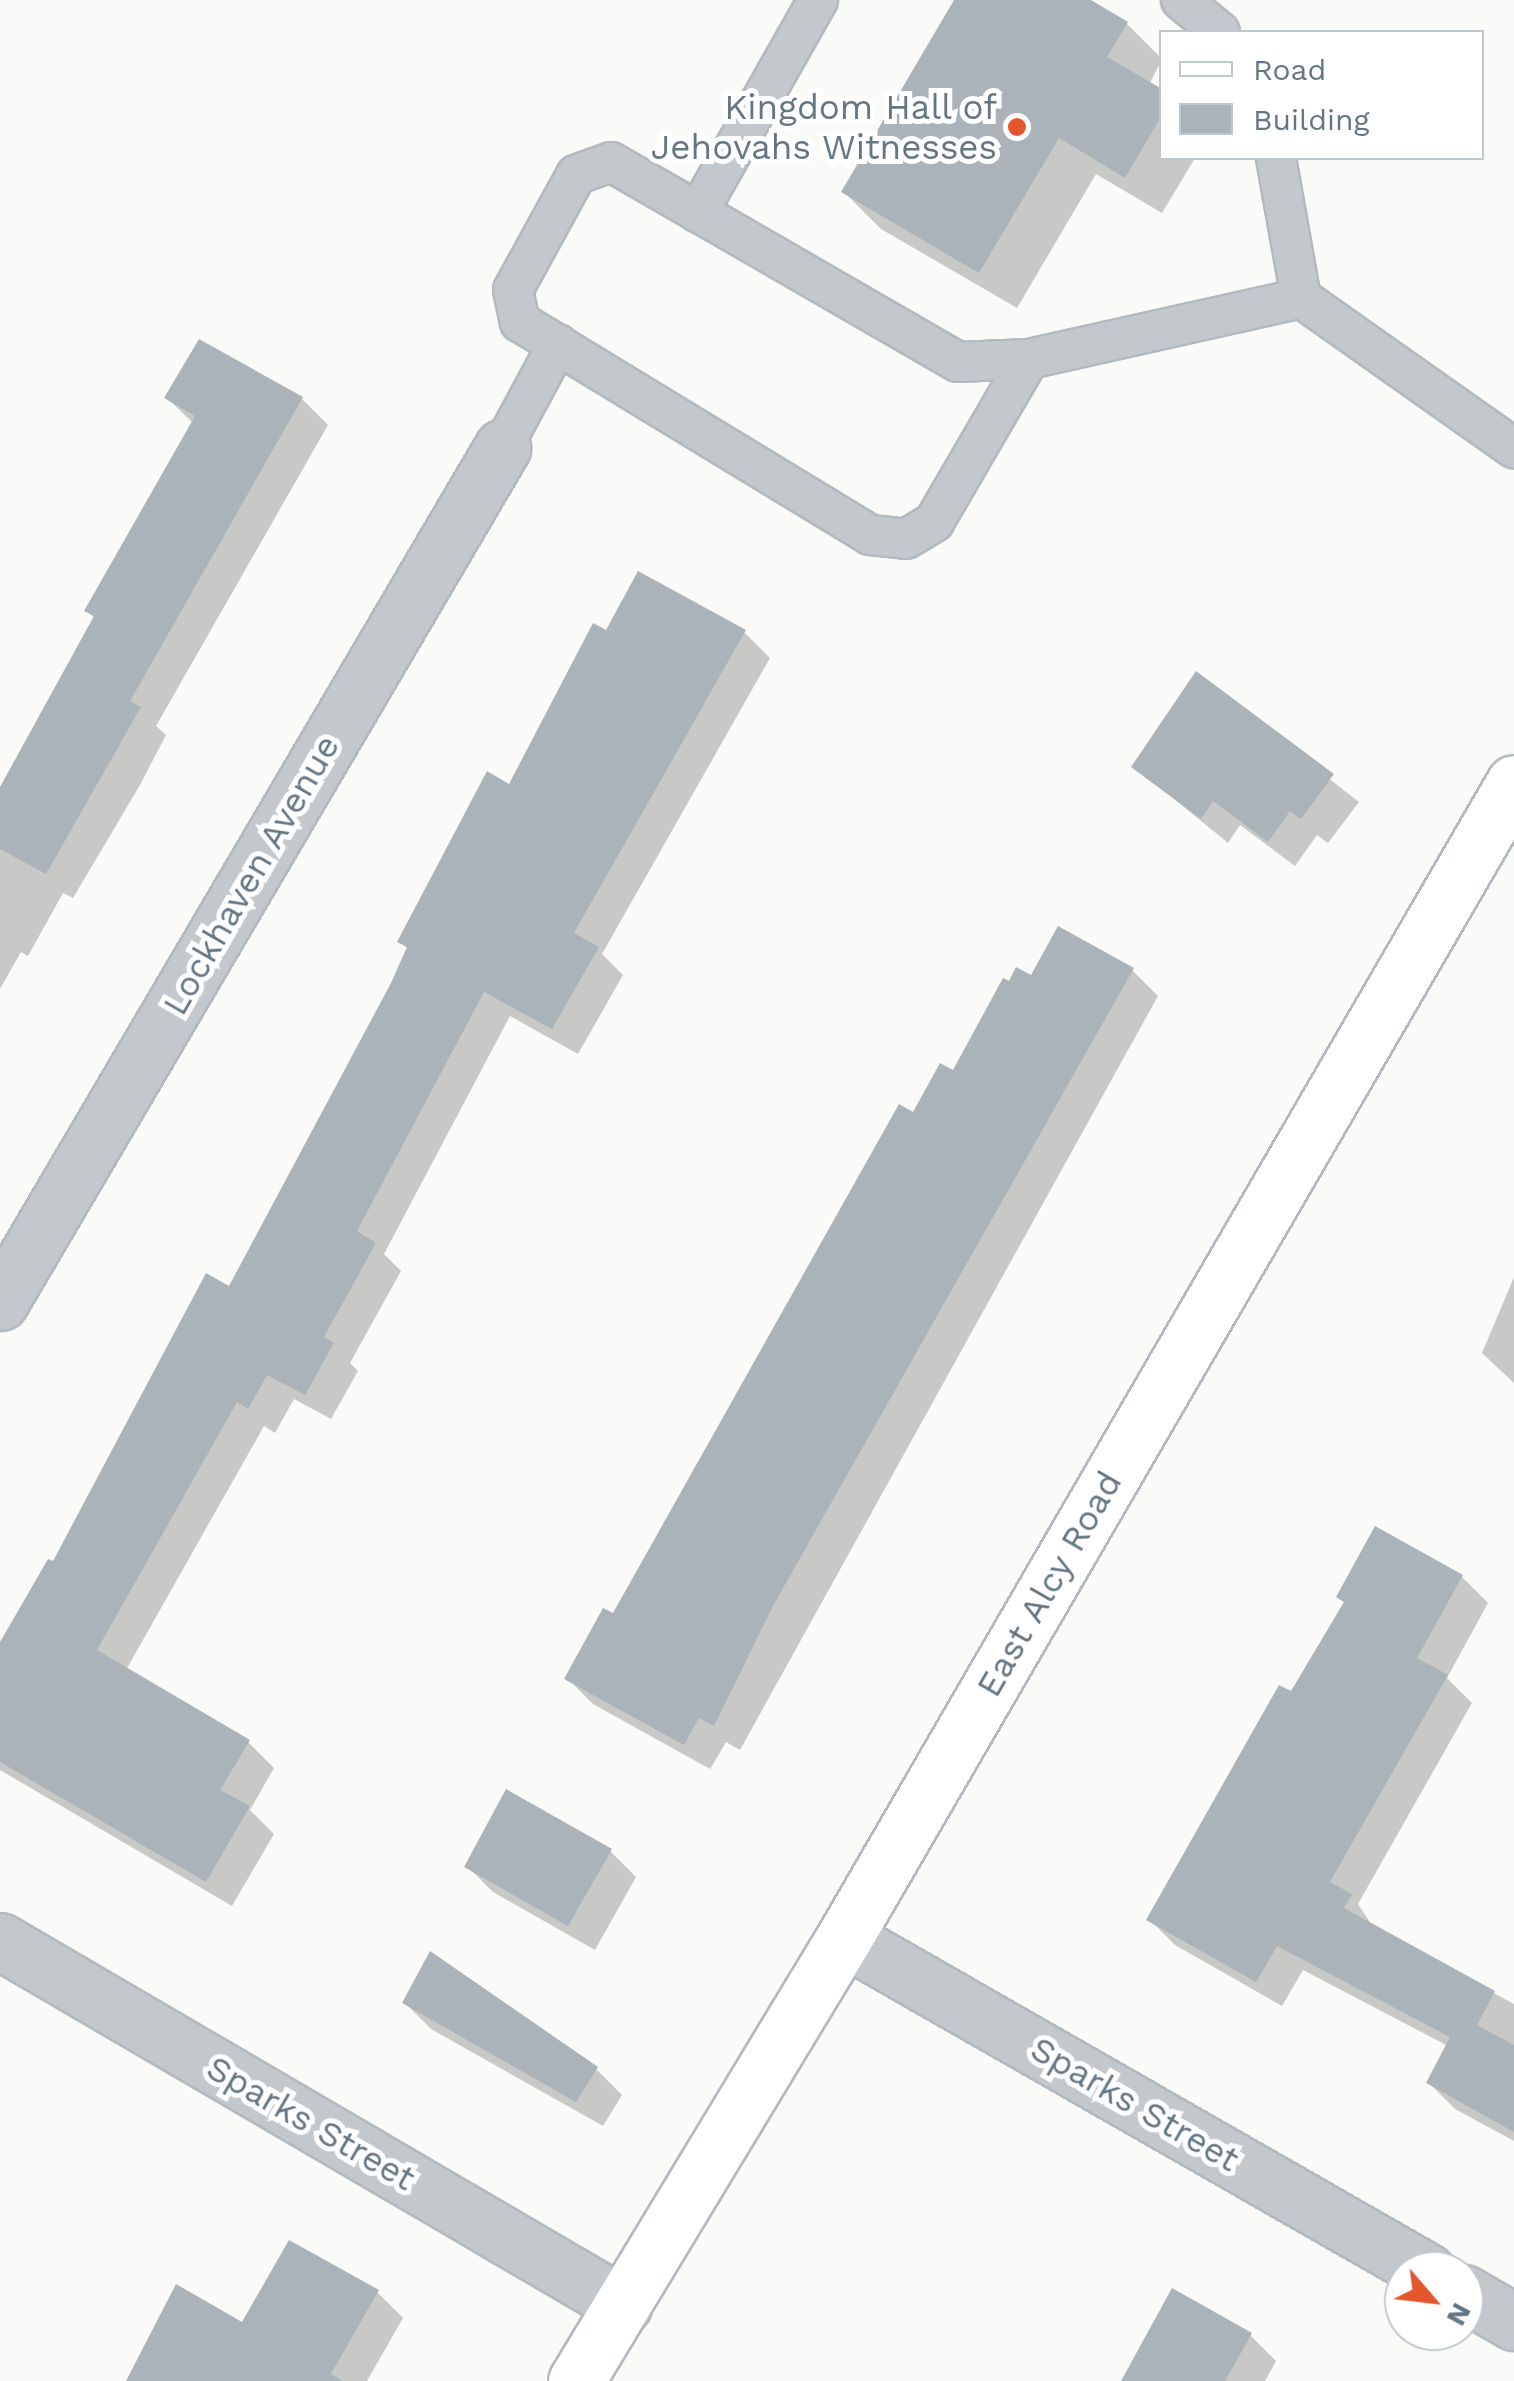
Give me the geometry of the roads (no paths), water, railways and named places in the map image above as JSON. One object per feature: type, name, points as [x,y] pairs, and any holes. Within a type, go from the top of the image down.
[{"type":"street","name":"Lockhaven Avenue","points":[[0,1302],[502,448]]},
{"type":"street","name":"East Alcy Road","points":[[576,2381],[844,1938],[1514,783]]},
{"type":"street","name":"Sparks Street","points":[[844,1938],[1391,2251]]},
{"type":"street","name":"Sparks Street","points":[[0,1941],[622,2305]]},
{"type":"street","points":[[1484,2305],[1514,2322]]},
{"type":"lane","points":[[698,212],[818,0]]},
{"type":"lane","points":[[1181,0],[1218,30]]},
{"type":"lane","points":[[1276,160],[1301,298],[1514,448]]},
{"type":"lane","points":[[1029,358],[934,522],[906,539],[870,535],[520,322],[512,290],[576,176],[611,162],[958,362],[1029,358],[1301,298]]},
{"type":"lane","points":[[502,448],[558,344]]},
{"type":"place","name":"Kingdom Hall of Jehovahs Witnesses","points":[[1017,127]]}]
